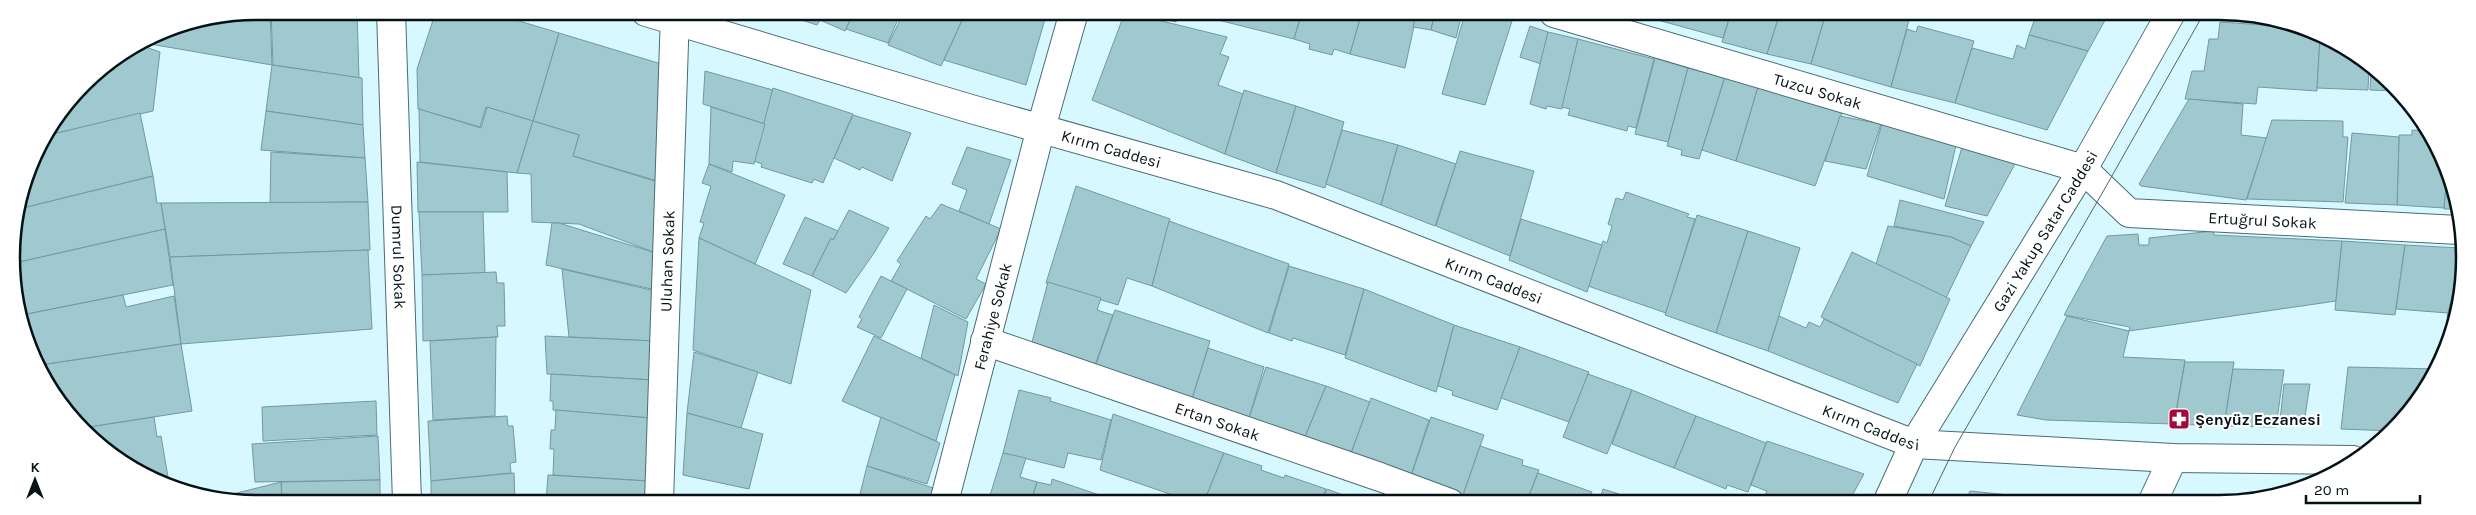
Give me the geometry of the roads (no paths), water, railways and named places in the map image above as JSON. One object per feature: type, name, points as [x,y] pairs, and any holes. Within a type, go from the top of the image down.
[{"type":"street","name":"Dumrul Sokak","points":[[391,20],[407,495]]},
{"type":"street","name":"Uluhan Sokak","points":[[659,495],[674,20]]},
{"type":"street","points":[[666,495],[674,339],[674,20]]},
{"type":"street","name":"Kırım Caddesi","points":[[687,20],[1041,128],[1276,195],[1914,444],[2173,458],[2342,460]]},
{"type":"street","name":"Ferahiye Sokak","points":[[946,495],[1041,128],[1072,20]]},
{"type":"street","name":"Tuzcu Sokak","points":[[1578,20],[2082,169]]},
{"type":"street","name":"Gazi Yakup Satar Caddesi","points":[[1891,495],[1914,444],[2082,169],[2167,20]]},
{"type":"street","name":"Ertuğrul Sokak","points":[[2082,169],[2129,213],[2454,230]]},
{"type":"street","name":"Ertan Sokak","points":[[985,341],[1428,495]]},
{"type":"street","points":[[2156,495],[2173,458]]},
{"type":"tram line","points":[[1932,495],[1955,447],[2200,20]]},
{"type":"place","name":"Şenyüz Eczanesi","points":[[2179,419]]}]
